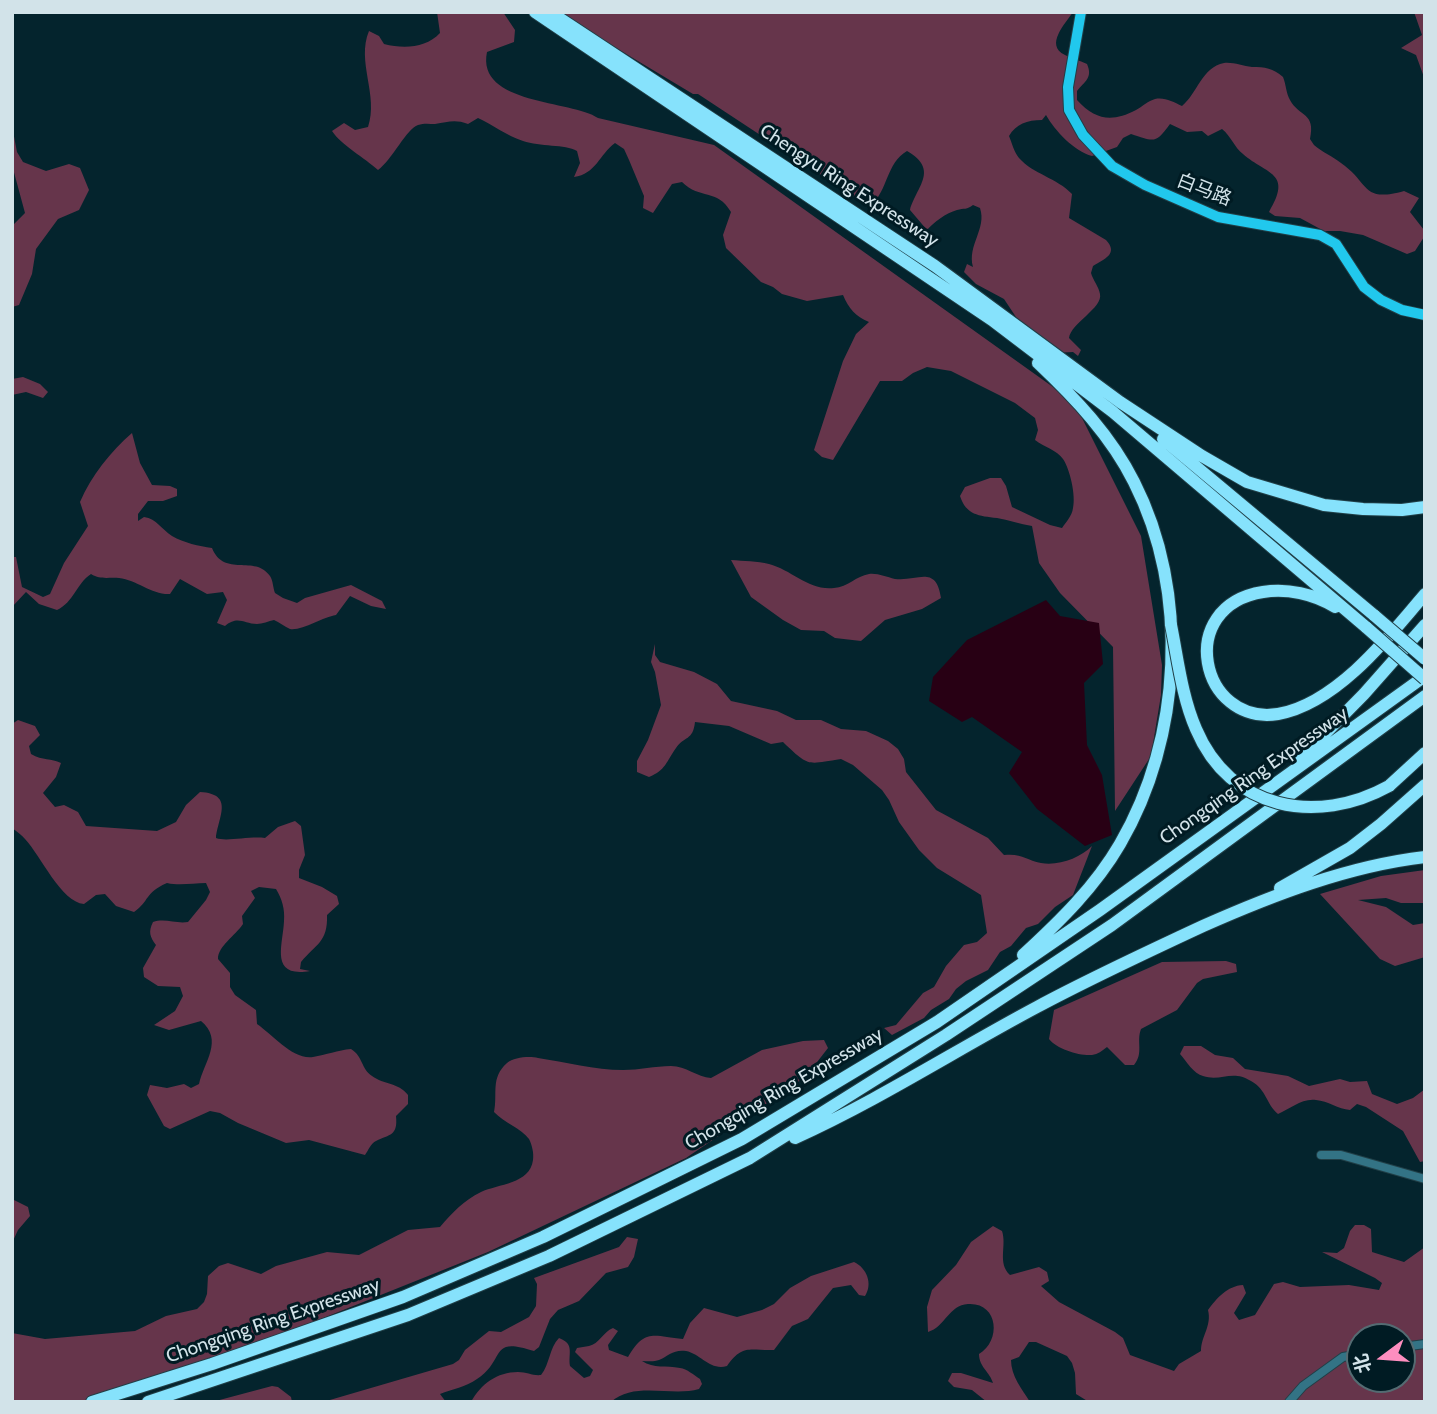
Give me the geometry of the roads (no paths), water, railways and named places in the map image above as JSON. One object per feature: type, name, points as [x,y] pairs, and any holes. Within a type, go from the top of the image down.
[{"type":"highway","name":"Chengyu Ring Expressway","points":[[535,12],[992,320]]},
{"type":"highway","name":"Chengyu Ring Expressway","points":[[550,12],[935,267],[1120,402]]},
{"type":"highway","points":[[981,992],[1063,918],[1101,873],[1121,844],[1150,779],[1160,744],[1168,708],[1171,625],[1169,595],[1162,561],[1153,528],[1134,483],[1114,449],[1068,391],[992,320]]},
{"type":"highway","points":[[992,320],[1113,412],[1425,678]]},
{"type":"highway","points":[[1120,402],[1247,482],[1324,505],[1402,510],[1425,508]]},
{"type":"highway","points":[[1120,402],[1425,659]]},
{"type":"highway","points":[[1367,628],[1324,601],[1277,590],[1250,594],[1232,603],[1218,617],[1210,632],[1205,653],[1216,686],[1227,698],[1245,710],[1279,714],[1326,693],[1354,671],[1390,636],[1425,594]]},
{"type":"highway","points":[[1171,625],[1184,690],[1196,729],[1214,760],[1239,783],[1265,800],[1314,809],[1348,804],[1389,786],[1425,754]]},
{"type":"highway","points":[[1282,778],[1364,695],[1425,625]]},
{"type":"highway","name":"Chongqing Ring Expressway","points":[[92,1402],[212,1364],[415,1292],[542,1237],[742,1139],[937,1023],[1425,678]]},
{"type":"highway","name":"Chongqing Ring Expressway","points":[[148,1402],[408,1315],[549,1256],[750,1158],[981,1013],[1112,925],[1425,696]]},
{"type":"highway","points":[[1253,904],[1350,848],[1425,785]]},
{"type":"highway","points":[[750,1158],[901,1085],[1036,1007],[1253,904],[1328,878],[1425,857]]},
{"type":"main road","name":"白马路","points":[[1081,12],[1068,87],[1069,110],[1083,135],[1112,166],[1144,185],[1218,217],[1320,235],[1336,244],[1364,287],[1381,300],[1402,310],[1425,315]]},
{"type":"street","points":[[1321,1155],[1341,1155],[1425,1180]]},
{"type":"street","points":[[1289,1402],[1303,1386],[1346,1356]]}]
